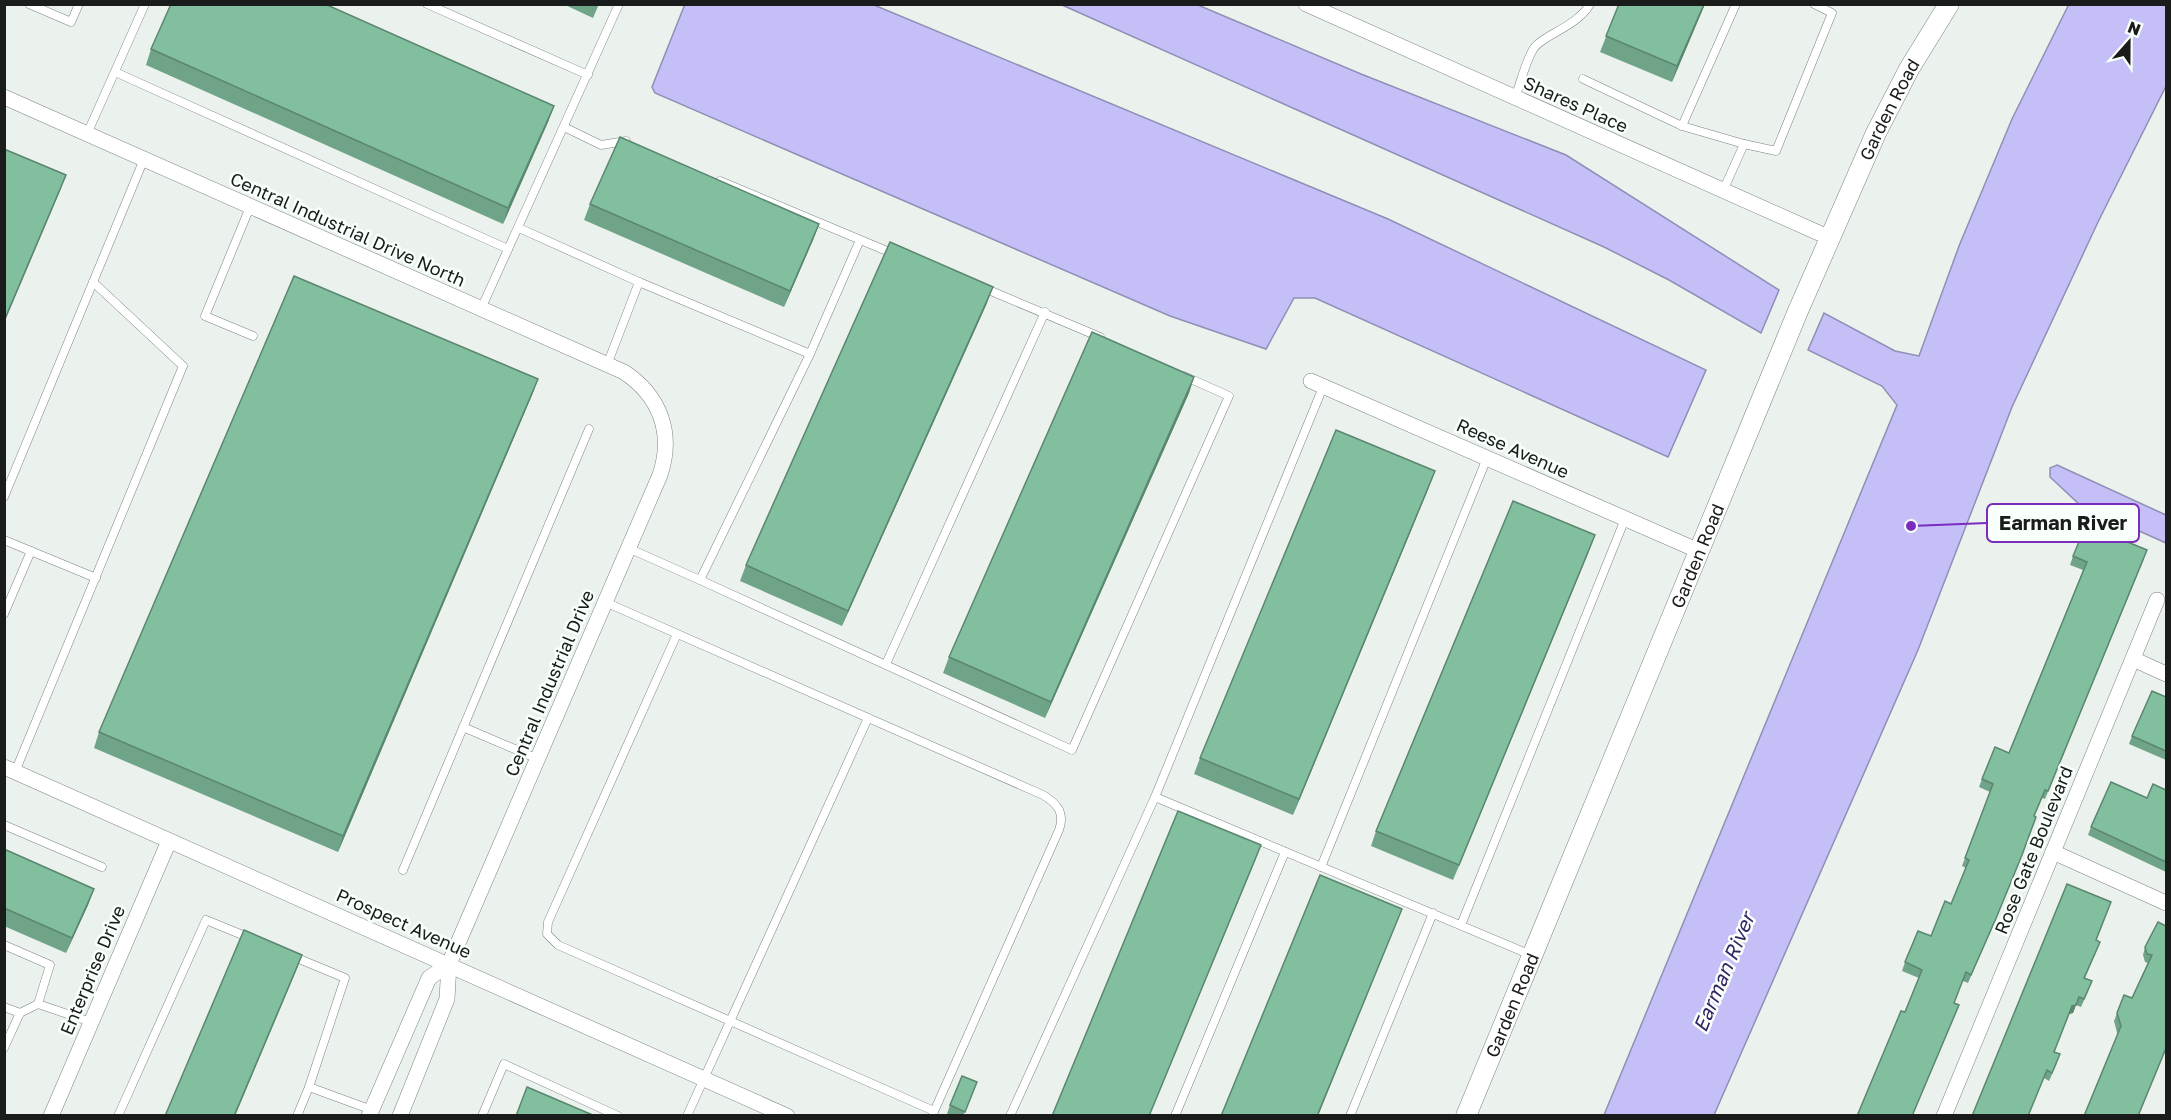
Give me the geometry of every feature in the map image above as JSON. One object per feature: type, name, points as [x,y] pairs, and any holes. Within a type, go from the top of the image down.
[{"type":"street","name":"Garden Road","points":[[1466,1116],[1830,238],[1876,133],[1909,69],[1949,4]]},
{"type":"street","name":"Shares Place","points":[[1308,5],[1830,238]]},
{"type":"street","name":"Central Industrial Drive North","points":[[4,97],[607,365],[636,380],[655,402],[661,414]]},
{"type":"street","name":"Reese Avenue","points":[[1311,381],[1699,551]]},
{"type":"street","name":"Central Industrial Drive","points":[[400,1116],[447,999],[449,964],[664,461],[666,433],[661,414]]},
{"type":"street","name":"Rose Gate Boulevard","points":[[1944,1116],[2157,600]]},
{"type":"street","points":[[2133,660],[2166,674]]},
{"type":"street","name":"Prospect Avenue","points":[[10,770],[704,1078],[761,1110],[787,1116]]},
{"type":"street","name":"Enterprise Drive","points":[[51,1116],[169,840]]},
{"type":"street","points":[[2053,852],[2166,903]]},
{"type":"street","name":"Central Industrial Drive","points":[[370,1113],[429,978],[449,964]]},
{"type":"lane","points":[[28,4],[71,22],[79,4]]},
{"type":"lane","points":[[87,134],[146,4]]},
{"type":"lane","points":[[427,4],[588,75]]},
{"type":"lane","points":[[481,309],[619,4]]},
{"type":"lane","points":[[1515,98],[1535,47],[1563,30],[1586,11],[1590,4]]},
{"type":"lane","points":[[1682,126],[1736,4]]},
{"type":"lane","points":[[1583,80],[1682,126],[1776,151],[1832,13],[1814,4]]},
{"type":"lane","points":[[115,72],[508,249]]},
{"type":"lane","points":[[564,128],[601,145],[627,141],[637,146]]},
{"type":"lane","points":[[1724,191],[1744,144]]},
{"type":"lane","points":[[4,497],[144,159]]},
{"type":"lane","points":[[712,177],[903,257]]},
{"type":"lane","points":[[250,207],[205,316],[253,336]]},
{"type":"lane","points":[[519,228],[639,282],[810,354]]},
{"type":"lane","points":[[700,580],[810,354],[860,240]]},
{"type":"lane","points":[[10,770],[96,578],[183,366],[93,282]]},
{"type":"lane","points":[[607,365],[639,282]]},
{"type":"lane","points":[[980,287],[1045,312],[1110,342]]},
{"type":"lane","points":[[886,664],[1045,312]]},
{"type":"lane","points":[[628,548],[1072,750],[1229,396],[1175,372]]},
{"type":"lane","points":[[1010,1116],[1155,797],[1321,392],[1329,389]]},
{"type":"lane","points":[[403,870],[589,429]]},
{"type":"lane","points":[[1321,867],[1486,458]]},
{"type":"lane","points":[[1461,926],[1625,519]]},
{"type":"lane","points":[[4,540],[96,578]]},
{"type":"lane","points":[[4,614],[31,551]]},
{"type":"lane","points":[[605,602],[1043,795],[1054,802],[1061,813],[1059,830],[933,1113],[551,940],[546,928],[677,634]]},
{"type":"lane","points":[[687,1116],[867,718]]},
{"type":"lane","points":[[463,727],[538,759]]},
{"type":"lane","points":[[1155,797],[1532,956]]},
{"type":"lane","points":[[4,825],[102,867]]},
{"type":"lane","points":[[1175,1116],[1285,852]]},
{"type":"lane","points":[[1350,1116],[1433,914]]},
{"type":"lane","points":[[118,1116],[206,920],[260,942]]},
{"type":"lane","points":[[4,945],[50,965],[38,1004]]},
{"type":"lane","points":[[281,951],[345,978],[309,1087],[297,1116]]},
{"type":"lane","points":[[4,1048],[20,1013],[38,1004],[91,1022]]},
{"type":"lane","points":[[4,1007],[20,1013]]},
{"type":"lane","points":[[482,1116],[504,1064],[618,1116]]},
{"type":"lane","points":[[309,1087],[370,1113]]},
{"type":"water","points":[[685,4],[874,5],[1388,219],[1706,370],[1668,457],[1315,298],[1294,298],[1266,349],[1170,316],[655,93],[652,87]]},
{"type":"water","points":[[2069,4],[2166,5],[2166,86],[2098,222],[2012,407],[1918,650],[1714,1115],[1604,1115],[1897,405],[1882,386],[1808,350],[1824,313],[1895,351],[1919,356],[1959,246],[2012,119]]},
{"type":"water","points":[[1062,5],[1198,5],[1361,74],[1566,155],[1779,290],[1761,333],[1669,280],[1604,247]]},
{"type":"water","points":[[2057,465],[2166,515],[2166,543],[2079,504],[2050,477],[2050,468]]},
{"type":"building","points":[[171,4],[325,4],[554,106],[508,208],[151,49]]},
{"type":"building","points":[[1619,4],[1704,4],[1677,66],[1606,36]]},
{"type":"building","points":[[620,137],[819,224],[790,291],[590,204]]},
{"type":"building","points":[[4,149],[66,175],[4,321]]},
{"type":"building","points":[[890,242],[993,287],[848,611],[746,565]]},
{"type":"building","points":[[294,276],[538,379],[343,836],[99,732]]},
{"type":"building","points":[[1092,332],[1194,377],[1051,702],[949,657]]},
{"type":"building","points":[[1336,430],[1435,471],[1299,799],[1200,758]]},
{"type":"building","points":[[1513,501],[1595,535],[1459,865],[1376,831]]},
{"type":"building","points":[[2086,525],[2147,550],[2048,791],[2045,790],[2034,816],[2036,817],[2022,855],[1997,916],[1971,975],[1966,972],[1954,1003],[1959,1005],[1912,1116],[1857,1116],[1901,1011],[1905,1012],[1922,970],[1905,962],[1918,931],[1931,936],[1945,901],[1951,904],[1969,860],[1965,858],[1993,784],[1982,779],[1995,747],[2009,753],[2087,562],[2073,556]]},
{"type":"building","points":[[2152,691],[2166,697],[2166,751],[2132,736]]},
{"type":"building","points":[[2111,782],[2147,798],[2153,784],[2166,790],[2166,862],[2091,827]]},
{"type":"building","points":[[1178,811],[1261,845],[1149,1116],[1052,1116]]},
{"type":"building","points":[[4,849],[94,889],[72,938],[4,908]]},
{"type":"building","points":[[1320,875],[1402,909],[1317,1116],[1221,1116]]},
{"type":"building","points":[[2067,884],[2111,902],[2096,940],[2100,942],[2084,978],[2092,981],[2084,999],[2079,997],[2076,1005],[2072,1006],[2054,1052],[2060,1054],[2052,1073],[2047,1070],[2028,1116],[1972,1116]]},
{"type":"building","points":[[2158,922],[2166,926],[2166,1048],[2138,1116],[2084,1116],[2121,1026],[2117,1013],[2124,995],[2132,998],[2152,955],[2147,954],[2145,947]]},
{"type":"building","points":[[244,930],[302,955],[234,1116],[165,1116]]},
{"type":"building","points":[[962,1076],[977,1082],[965,1112],[950,1105]]},
{"type":"building","points":[[527,1087],[595,1116],[516,1116]]},
{"type":"place","name":"Earman River","points":[[1911,526]]}]
